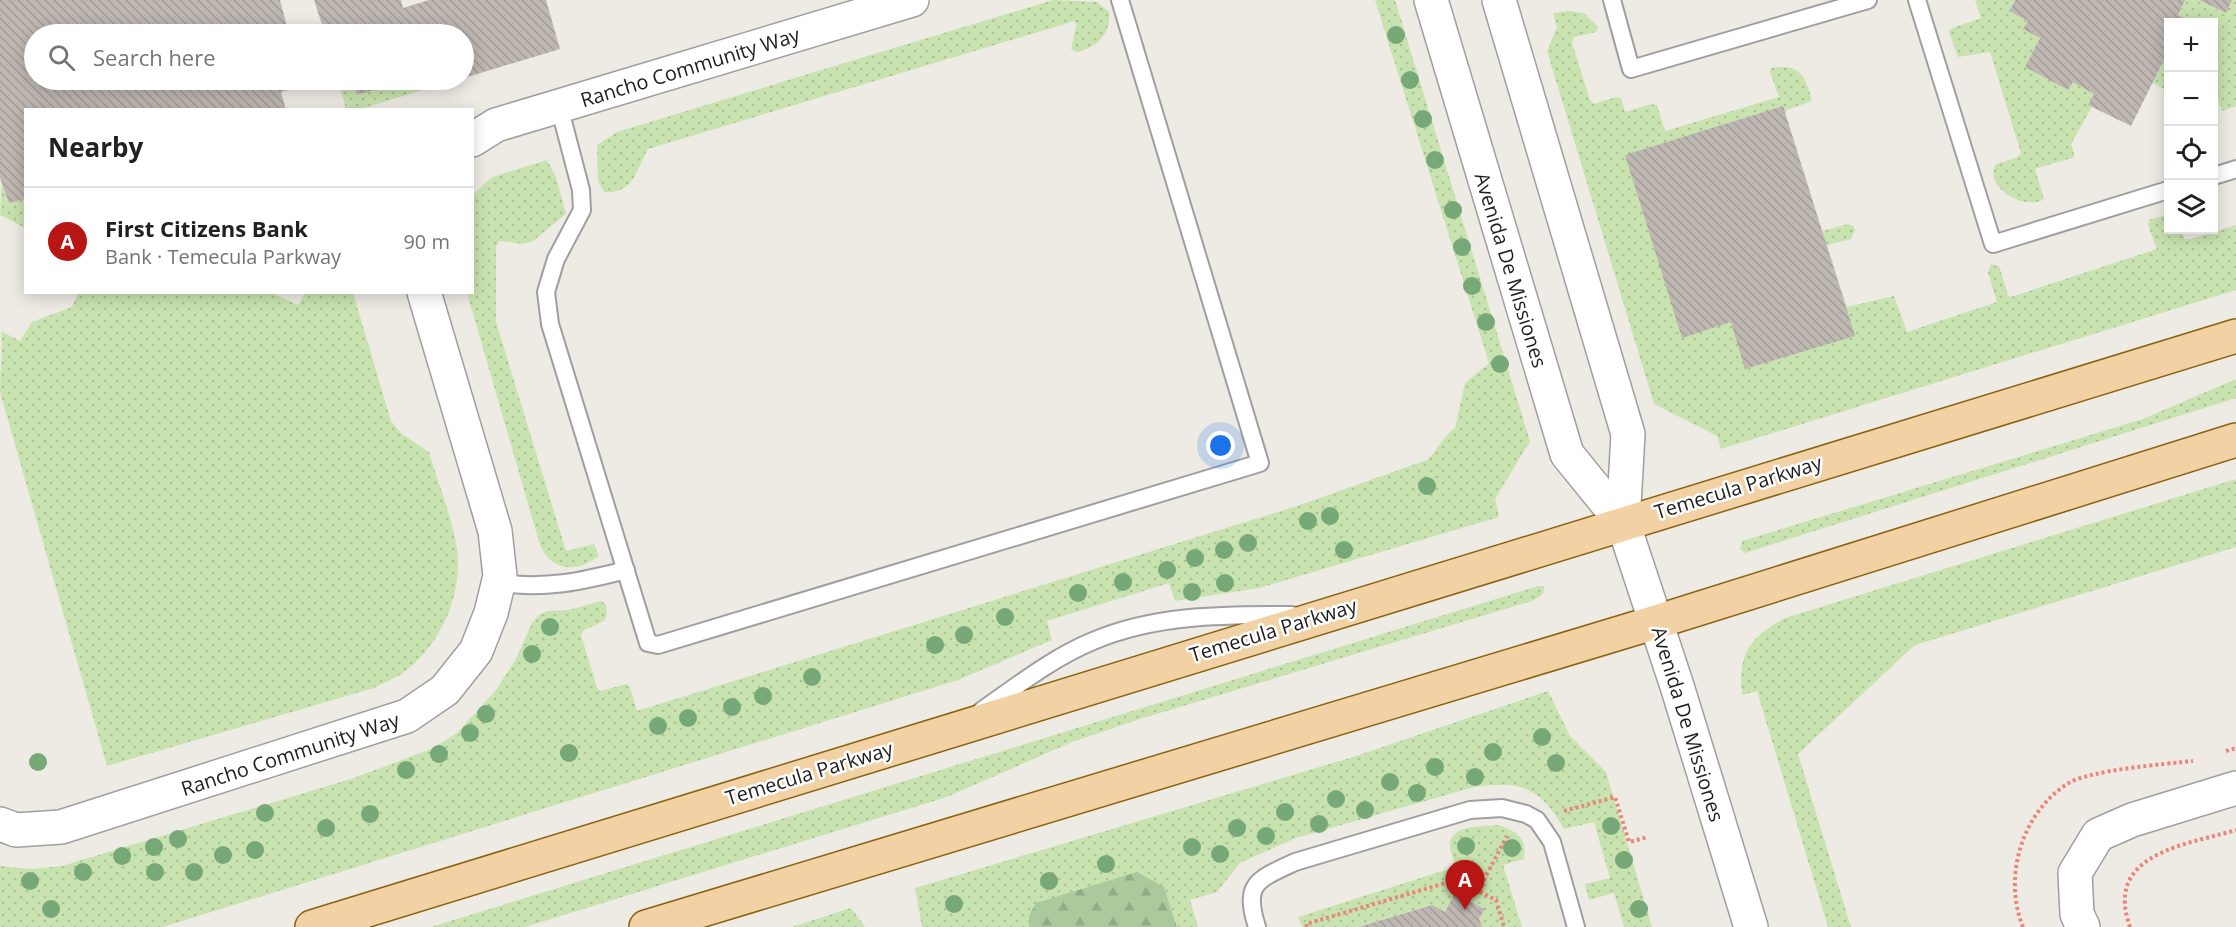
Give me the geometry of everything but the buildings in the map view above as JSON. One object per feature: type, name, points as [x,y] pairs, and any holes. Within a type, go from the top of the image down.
[{"type":"main road","name":"Temecula Parkway","points":[[312,927],[959,726],[2236,336]]},
{"type":"main road","points":[[646,927],[1656,622],[2236,441]]},
{"type":"street","name":"Rancho Community Way","points":[[474,139],[496,125],[912,0]]},
{"type":"street","name":"Avenida De Missiones","points":[[1431,0],[1567,454],[1623,523],[1751,927]]},
{"type":"street","name":"Avenida De Missiones","points":[[1505,2],[1628,434],[1623,523]]},
{"type":"street","name":"Rancho Community Way","points":[[0,824],[16,830],[61,827],[407,716],[445,690],[476,651],[491,613],[498,583],[495,531],[425,294]]},
{"type":"street","points":[[2080,920],[2075,873],[2098,835],[2132,820],[2236,789]]},
{"type":"lane","points":[[559,106],[581,190],[582,210],[556,259],[546,292],[550,324],[648,643],[658,645],[1260,463],[1120,0]]},
{"type":"lane","points":[[1612,0],[1631,69],[1868,0]]},
{"type":"lane","points":[[1917,0],[1994,244],[2164,192]]},
{"type":"lane","points":[[2218,175],[2236,169]]},
{"type":"lane","points":[[498,583],[527,587],[555,586],[626,570]]},
{"type":"lane","points":[[959,726],[1049,663],[1093,641],[1128,629],[1214,615],[1323,615]]},
{"type":"lane","points":[[1257,927],[1249,902],[1253,888],[1270,873],[1295,862],[1470,810],[1502,808],[1526,814],[1537,820],[1552,842],[1576,927]]},
{"type":"path","points":[[2130,927],[2124,903],[2129,882],[2138,867],[2161,853],[2236,830]]},
{"type":"path","points":[[1307,927],[1306,924],[1456,880],[1496,900],[1504,927]]},
{"type":"green space","points":[[1053,0],[1097,2],[1109,12],[1108,27],[1102,38],[1084,50],[1077,52],[1071,49],[1076,27],[1075,21],[648,149],[632,180],[622,189],[614,192],[604,192],[598,181],[597,145],[617,132]]},
{"type":"green space","points":[[1375,0],[1395,0],[1530,441],[1495,499],[1499,517],[1259,588],[1175,601],[1169,583],[1047,621],[1052,640],[958,680],[163,927],[0,927],[0,866],[31,869],[62,866],[354,778],[431,749],[457,733],[496,690],[516,659],[532,623],[539,615],[548,611],[569,610],[601,601],[606,605],[607,615],[604,621],[584,630],[581,635],[597,688],[601,691],[626,684],[630,687],[637,711],[1297,506],[1427,460],[1455,428],[1465,383],[1489,363]]},
{"type":"green space","points":[[1975,0],[2014,0],[2009,11],[2028,21],[2024,29],[2040,38],[2025,67],[2068,90],[2073,82],[2094,94],[2088,105],[2092,107],[2071,144],[2075,157],[2035,169],[2044,199],[2036,202],[2027,202],[2008,195],[1995,181],[1993,172],[1996,164],[2018,157],[2021,153],[1990,52],[1958,57],[1949,32],[1952,28],[1981,18]]},
{"type":"green space","points":[[2185,0],[2199,0],[2225,13],[2232,0],[2236,0],[2236,106],[2222,111],[2218,101],[2218,18],[2185,18],[2178,15]]},
{"type":"green space","points":[[1569,11],[1584,13],[1598,27],[1596,32],[1574,37],[1572,43],[1590,100],[1594,104],[1616,97],[1621,98],[1625,112],[1651,104],[1657,105],[1665,131],[1779,97],[1770,72],[1771,68],[1789,68],[1800,73],[1812,101],[1787,110],[1785,114],[1822,231],[1848,224],[1855,230],[1851,239],[1827,245],[1847,307],[1894,296],[1907,332],[1997,302],[1988,273],[1991,264],[1999,266],[2008,295],[2011,297],[2157,249],[2148,225],[2149,220],[2164,215],[2164,234],[2183,234],[2185,239],[2218,234],[2218,231],[2236,225],[2236,290],[1721,449],[1717,436],[1654,404],[1547,51],[1557,27],[1553,13]]},
{"type":"green space","points":[[2164,60],[2164,89],[2153,83]]},
{"type":"green space","points":[[341,90],[355,90],[357,95],[375,90],[423,90],[363,108],[346,108]]},
{"type":"green space","points":[[547,160],[556,177],[566,214],[533,241],[524,244],[499,241],[496,247],[496,322],[566,551],[594,544],[599,556],[591,562],[574,567],[558,565],[545,554],[540,545],[467,294],[474,294],[474,194],[492,177]]},
{"type":"green space","points":[[2,177],[9,203],[24,199],[24,227],[0,215]]},
{"type":"green space","points":[[78,294],[274,294],[298,305],[304,294],[353,294],[391,421],[402,434],[429,452],[455,537],[458,567],[452,602],[438,634],[416,662],[400,675],[374,688],[107,766],[0,392],[1,331],[20,341],[32,322],[72,307]]},
{"type":"green space","points":[[2236,379],[2236,398],[1745,553],[1740,549],[1742,541],[2143,419]]},
{"type":"green space","points":[[2236,479],[2236,547],[1915,645],[1798,754],[1851,927],[1828,927],[1757,691],[1742,695],[1744,658],[1755,640],[1785,618]]},
{"type":"green space","points":[[1544,586],[1544,592],[1532,601],[1140,719],[1072,742],[947,797],[525,927],[431,927]]},
{"type":"green space","points":[[1548,691],[1570,736],[1606,772],[1652,927],[1624,927],[1614,893],[1589,900],[1585,884],[1610,878],[1594,822],[1564,829],[1537,795],[1517,786],[1490,785],[1474,787],[1296,838],[1240,863],[1217,892],[1190,900],[1198,927],[1177,927],[1164,887],[1029,916],[1029,927],[922,927],[915,888],[1353,757]]},
{"type":"green space","points":[[1498,825],[1519,836],[1524,846],[1524,859],[1503,865],[1522,927],[1482,927],[1479,918],[1484,908],[1455,894],[1445,912],[1431,905],[1356,927],[1302,927],[1298,917],[1455,867],[1450,848],[1454,835],[1467,828]]},
{"type":"green space","points":[[1137,872],[1164,887],[1177,927],[1029,927],[1029,916],[1036,903]]},
{"type":"green space","points":[[851,908],[865,927],[792,927]]},
{"type":"place","name":"First Citizens Bank","points":[[1465,910]]}]
